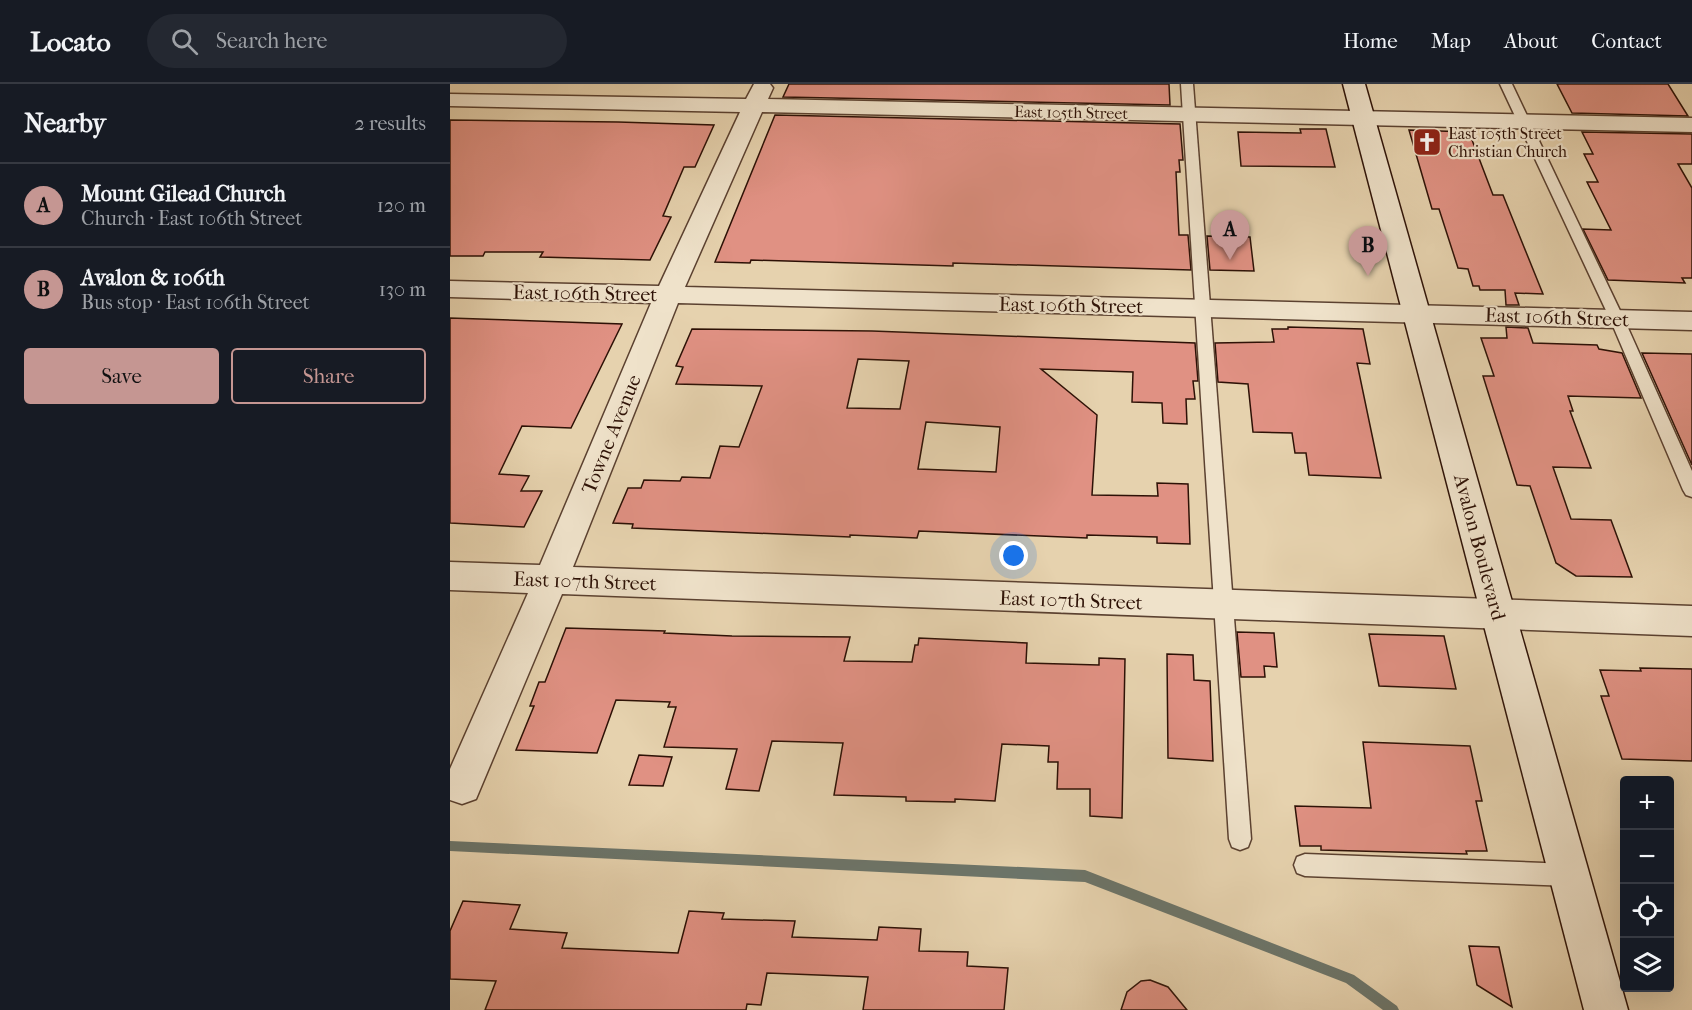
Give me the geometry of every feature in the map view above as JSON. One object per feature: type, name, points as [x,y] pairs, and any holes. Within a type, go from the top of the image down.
[{"type":"street","name":"Avalon Boulevard","points":[[1354,84],[1606,1010]]},
{"type":"street","name":"East 105th Street","points":[[450,100],[759,95],[1188,114],[1692,125]]},
{"type":"street","name":"Towne Avenue","points":[[462,786],[551,579],[668,295],[759,95]]},
{"type":"street","name":"East 106th Street","points":[[450,290],[1692,321]]},
{"type":"street","name":"East 107th Street","points":[[450,576],[1224,606],[1692,621]]},
{"type":"lane","points":[[1187,84],[1240,839]]},
{"type":"lane","points":[[1506,84],[1617,319],[1692,490]]},
{"type":"lane","points":[[1305,865],[1570,875]]},
{"type":"building","points":[[789,84],[1169,84],[1170,105],[783,97]]},
{"type":"building","points":[[1557,84],[1668,84],[1688,116],[1572,113]]},
{"type":"building","points":[[775,115],[1180,124],[1183,160],[1179,160],[1180,172],[1176,172],[1179,235],[1188,235],[1191,270],[953,263],[953,266],[751,260],[750,263],[715,262]]},
{"type":"building","points":[[450,120],[714,125],[695,167],[684,167],[663,216],[671,217],[650,260],[540,257],[543,252],[485,252],[483,256],[450,256]]},
{"type":"building","points":[[1300,129],[1326,129],[1335,167],[1241,166],[1238,132],[1301,133]]},
{"type":"building","points":[[1409,130],[1469,132],[1493,195],[1503,195],[1543,294],[1515,293],[1519,305],[1506,305],[1505,290],[1480,290],[1479,286],[1473,286],[1468,269],[1458,268],[1439,209],[1432,209]]},
{"type":"building","points":[[1582,132],[1692,134],[1692,164],[1678,164],[1692,188],[1692,278],[1682,278],[1685,283],[1608,280],[1583,229],[1611,230],[1587,182],[1598,182],[1584,154],[1593,154]]},
{"type":"building","points":[[1207,236],[1250,237],[1254,271],[1210,270]]},
{"type":"building","points":[[450,318],[622,324],[571,428],[522,426],[499,474],[529,476],[521,491],[542,491],[524,527],[450,523]]},
{"type":"building","points":[[1288,327],[1363,329],[1370,364],[1357,363],[1381,478],[1309,475],[1306,453],[1295,453],[1292,433],[1253,432],[1248,384],[1218,382],[1215,343],[1274,342],[1272,329],[1288,329]]},
{"type":"building","points":[[1506,327],[1528,328],[1533,343],[1597,345],[1599,349],[1622,353],[1641,398],[1568,396],[1573,411],[1570,411],[1591,468],[1553,467],[1571,519],[1611,520],[1632,577],[1576,576],[1556,563],[1530,486],[1517,485],[1483,376],[1494,376],[1481,338],[1507,338]]},
{"type":"building","points":[[692,329],[872,331],[1195,343],[1198,381],[1193,381],[1195,399],[1186,399],[1187,424],[1163,423],[1162,403],[1132,402],[1133,372],[1041,369],[1097,415],[1092,495],[1158,496],[1157,483],[1188,484],[1190,544],[1157,543],[1157,537],[1087,535],[1087,538],[919,531],[917,538],[850,535],[850,537],[632,528],[633,524],[613,523],[628,488],[641,488],[644,480],[680,481],[682,477],[710,478],[720,446],[739,447],[762,386],[676,384],[683,367],[676,366]],"holes":[[[858,359],[909,361],[900,409],[847,408]],[[926,422],[1000,427],[996,472],[918,469]]]},
{"type":"building","points":[[1642,353],[1692,354],[1692,465]]},
{"type":"building","points":[[566,628],[732,636],[850,637],[844,661],[912,662],[915,645],[918,645],[919,638],[1027,643],[1026,663],[1099,665],[1099,658],[1125,659],[1122,818],[1090,816],[1090,789],[1057,789],[1058,762],[1048,762],[1049,746],[1002,744],[995,801],[955,799],[955,802],[906,801],[906,797],[834,795],[843,743],[772,741],[759,791],[726,789],[737,749],[664,747],[676,707],[668,707],[670,702],[616,700],[597,753],[516,750],[534,706],[530,706],[539,682],[545,682]]},
{"type":"building","points":[[1237,632],[1274,633],[1277,667],[1264,666],[1265,677],[1241,677]]},
{"type":"building","points":[[1369,634],[1444,636],[1456,689],[1379,686]]},
{"type":"building","points":[[1167,654],[1193,655],[1194,680],[1210,681],[1213,761],[1168,758]]},
{"type":"building","points":[[1640,668],[1692,669],[1692,761],[1622,759],[1601,696],[1609,696],[1600,670],[1641,671]]},
{"type":"building","points":[[1363,742],[1470,746],[1482,801],[1476,801],[1487,851],[1466,851],[1467,854],[1321,850],[1321,846],[1300,846],[1295,806],[1371,808]]},
{"type":"building","points":[[639,755],[672,757],[663,786],[629,785]]},
{"type":"building","points":[[463,901],[520,905],[510,929],[567,933],[562,948],[678,953],[689,911],[724,913],[722,919],[795,921],[792,937],[877,940],[879,927],[921,929],[919,951],[968,952],[967,966],[1008,968],[1004,1010],[863,1010],[868,977],[767,973],[761,1005],[747,1004],[746,1010],[485,1010],[496,981],[450,979],[450,931]]},
{"type":"building","points":[[1469,946],[1499,947],[1512,1007],[1477,985]]},
{"type":"building","points":[[1150,980],[1168,987],[1187,1010],[1121,1010],[1127,992],[1141,981]]},
{"type":"waterway","points":[[450,846],[1085,876],[1350,979],[1393,1010]]},
{"type":"place","name":"East 105th Street Christian Church","points":[[1427,142]]},
{"type":"place","name":"Mount Gilead Church","points":[[1230,260]]},
{"type":"place","name":"Avalon & 106th","points":[[1368,276]]}]
